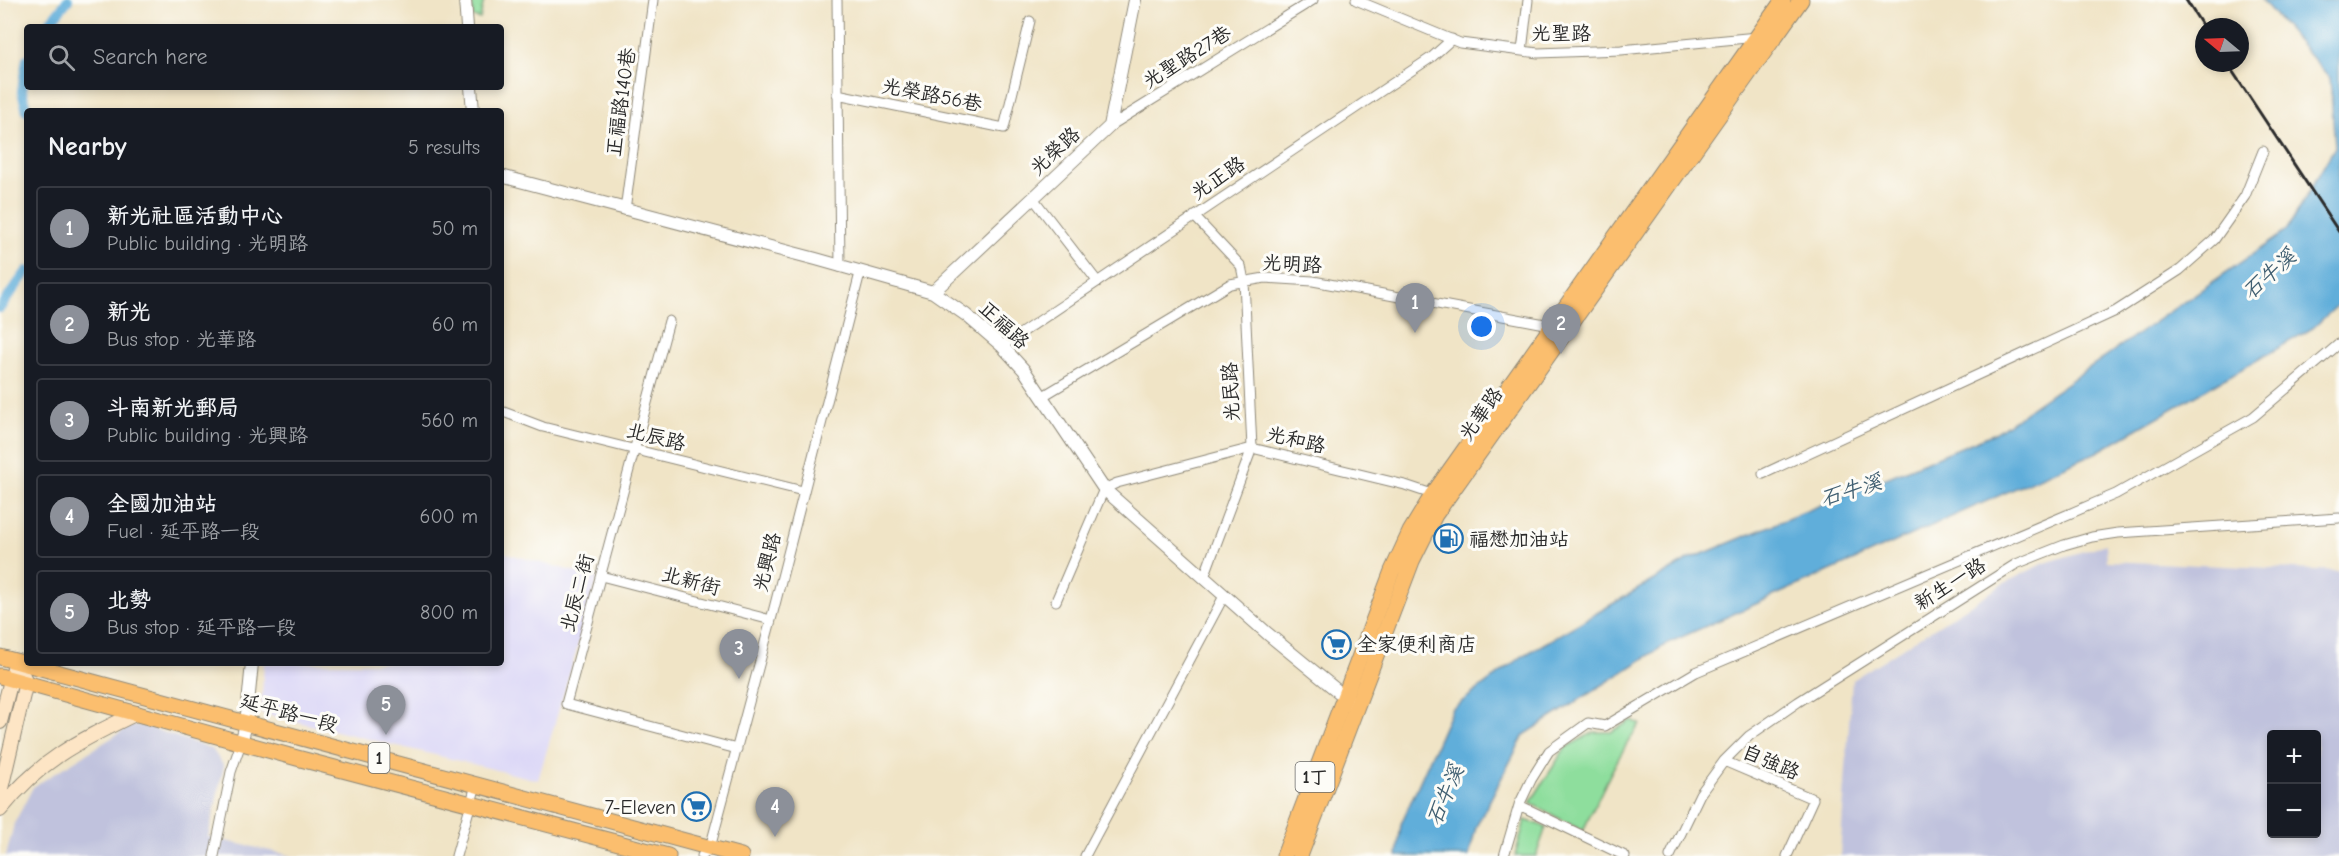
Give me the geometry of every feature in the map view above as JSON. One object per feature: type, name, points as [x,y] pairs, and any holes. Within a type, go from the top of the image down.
[{"type":"main road","name":"1丁","points":[[1757,37],[1783,0]]},
{"type":"main road","name":"1丁","points":[[1774,38],[1801,0]]},
{"type":"main road","name":"光華路","points":[[1300,856],[1392,571],[1410,532],[1439,498],[1633,223],[1757,37]]},
{"type":"main road","name":"光華路","points":[[1633,223],[1774,38]]},
{"type":"main road","name":"延平路一段","points":[[0,657],[24,663]]},
{"type":"main road","points":[[0,722],[5,677],[16,661]]},
{"type":"main road","points":[[0,793],[26,682],[16,661]]},
{"type":"main road","name":"延平路一段","points":[[34,666],[476,785],[706,852],[741,856]]},
{"type":"main road","name":"延平路一段","points":[[5,677],[241,743],[668,856]]},
{"type":"main road","name":"光華路","points":[[1284,856],[1351,702]]},
{"type":"main road","points":[[0,810],[21,784],[52,758],[82,740],[137,713]]},
{"type":"street","points":[[465,0],[467,24]]},
{"type":"street","name":"正福路140巷","points":[[625,210],[653,0]]},
{"type":"street","points":[[837,0],[840,267]]},
{"type":"street","name":"光榮路","points":[[933,292],[1110,126],[1135,0]]},
{"type":"street","name":"光聖路27巷","points":[[1110,126],[1313,0]]},
{"type":"street","name":"光聖路","points":[[1356,0],[1460,43],[1538,53],[1621,50],[1757,37],[1774,38]]},
{"type":"street","points":[[1522,51],[1527,0]]},
{"type":"street","name":"光榮路56巷","points":[[837,94],[1004,128],[1030,21]]},
{"type":"street","name":"光正路","points":[[1002,346],[1400,79],[1432,57],[1452,39]]},
{"type":"street","points":[[471,90],[473,108]]},
{"type":"street","points":[[1763,474],[2116,311],[2180,270],[2214,240],[2245,196],[2263,151]]},
{"type":"street","name":"正福路","points":[[504,177],[933,292],[966,315],[1002,346],[1042,396],[1104,489],[1224,596],[1351,702]]},
{"type":"street","points":[[1033,198],[1097,281]]},
{"type":"street","name":"光民路","points":[[1194,216],[1241,266],[1244,281],[1252,448],[1203,577]]},
{"type":"street","name":"光興路","points":[[706,852],[737,749],[860,273]]},
{"type":"street","name":"光明路","points":[[1042,396],[1230,284],[1265,278],[1313,280],[1560,327]]},
{"type":"street","name":"北辰二街","points":[[669,321],[566,704],[737,749]]},
{"type":"street","points":[[1504,856],[1519,805],[1549,751],[1588,723],[1605,726],[1696,672],[2116,494],[2253,417],[2339,344]]},
{"type":"street","name":"北辰路","points":[[504,412],[543,427],[803,491]]},
{"type":"street","name":"光和路","points":[[1104,489],[1117,483],[1252,448],[1413,487],[1439,498]]},
{"type":"street","points":[[1056,601],[1104,489]]},
{"type":"street","name":"新生一路","points":[[1670,856],[1700,794],[1724,761],[1749,736],[1995,576],[2036,555],[2092,537],[2118,533],[2339,518]]},
{"type":"street","name":"北新街","points":[[601,576],[771,620]]},
{"type":"street","points":[[1085,856],[1224,596]]},
{"type":"street","points":[[214,856],[231,772],[246,724],[252,666]]},
{"type":"street","name":"自強路","points":[[1724,761],[1813,799],[1787,856]]},
{"type":"street","points":[[456,856],[476,785]]},
{"type":"street","points":[[1519,805],[1624,856]]},
{"type":"shaded area","points":[[2106,544],[2107,561],[2339,571],[2339,856],[1840,856],[1852,680],[2005,583],[2042,564]]},
{"type":"shaded area","points":[[504,553],[598,578],[538,780],[261,713],[264,666],[504,666]]},
{"type":"shaded area","points":[[142,725],[212,749],[224,766],[208,837],[293,856],[6,856],[14,824],[33,787],[129,727]]},
{"type":"green space","points":[[472,0],[484,0],[480,19],[473,17]]},
{"type":"green space","points":[[1632,720],[1640,724],[1616,762],[1583,831],[1530,803],[1565,748],[1594,732],[1611,732]]},
{"type":"green space","points":[[1525,820],[1546,827],[1536,856],[1515,856]]},
{"type":"water","name":"石牛溪","points":[[2262,0],[2339,0],[2339,304],[2313,328],[2097,452],[1668,643],[1524,735],[1476,827],[1469,856],[1397,856],[1401,824],[1452,709],[1523,656],[1688,560],[1995,433],[2286,231],[2335,147],[2330,78]]},
{"type":"waterway","points":[[48,24],[68,0]]},
{"type":"waterway","points":[[24,78],[22,91],[26,108]]},
{"type":"waterway","points":[[0,308],[24,275]]},
{"type":"railway","points":[[2186,0],[2198,18]]},
{"type":"railway","points":[[2233,72],[2339,232]]},
{"type":"place","name":"新光社區活動中心","points":[[1415,333]]},
{"type":"place","name":"新光","points":[[1561,354]]},
{"type":"place","name":"福懋加油站","points":[[1448,539]]},
{"type":"place","name":"全家便利商店","points":[[1336,644]]},
{"type":"place","name":"斗南新光郵局","points":[[739,679]]},
{"type":"place","name":"北勢","points":[[386,735]]},
{"type":"place","name":"7-Eleven","points":[[697,807]]},
{"type":"place","name":"全國加油站","points":[[775,837]]}]
